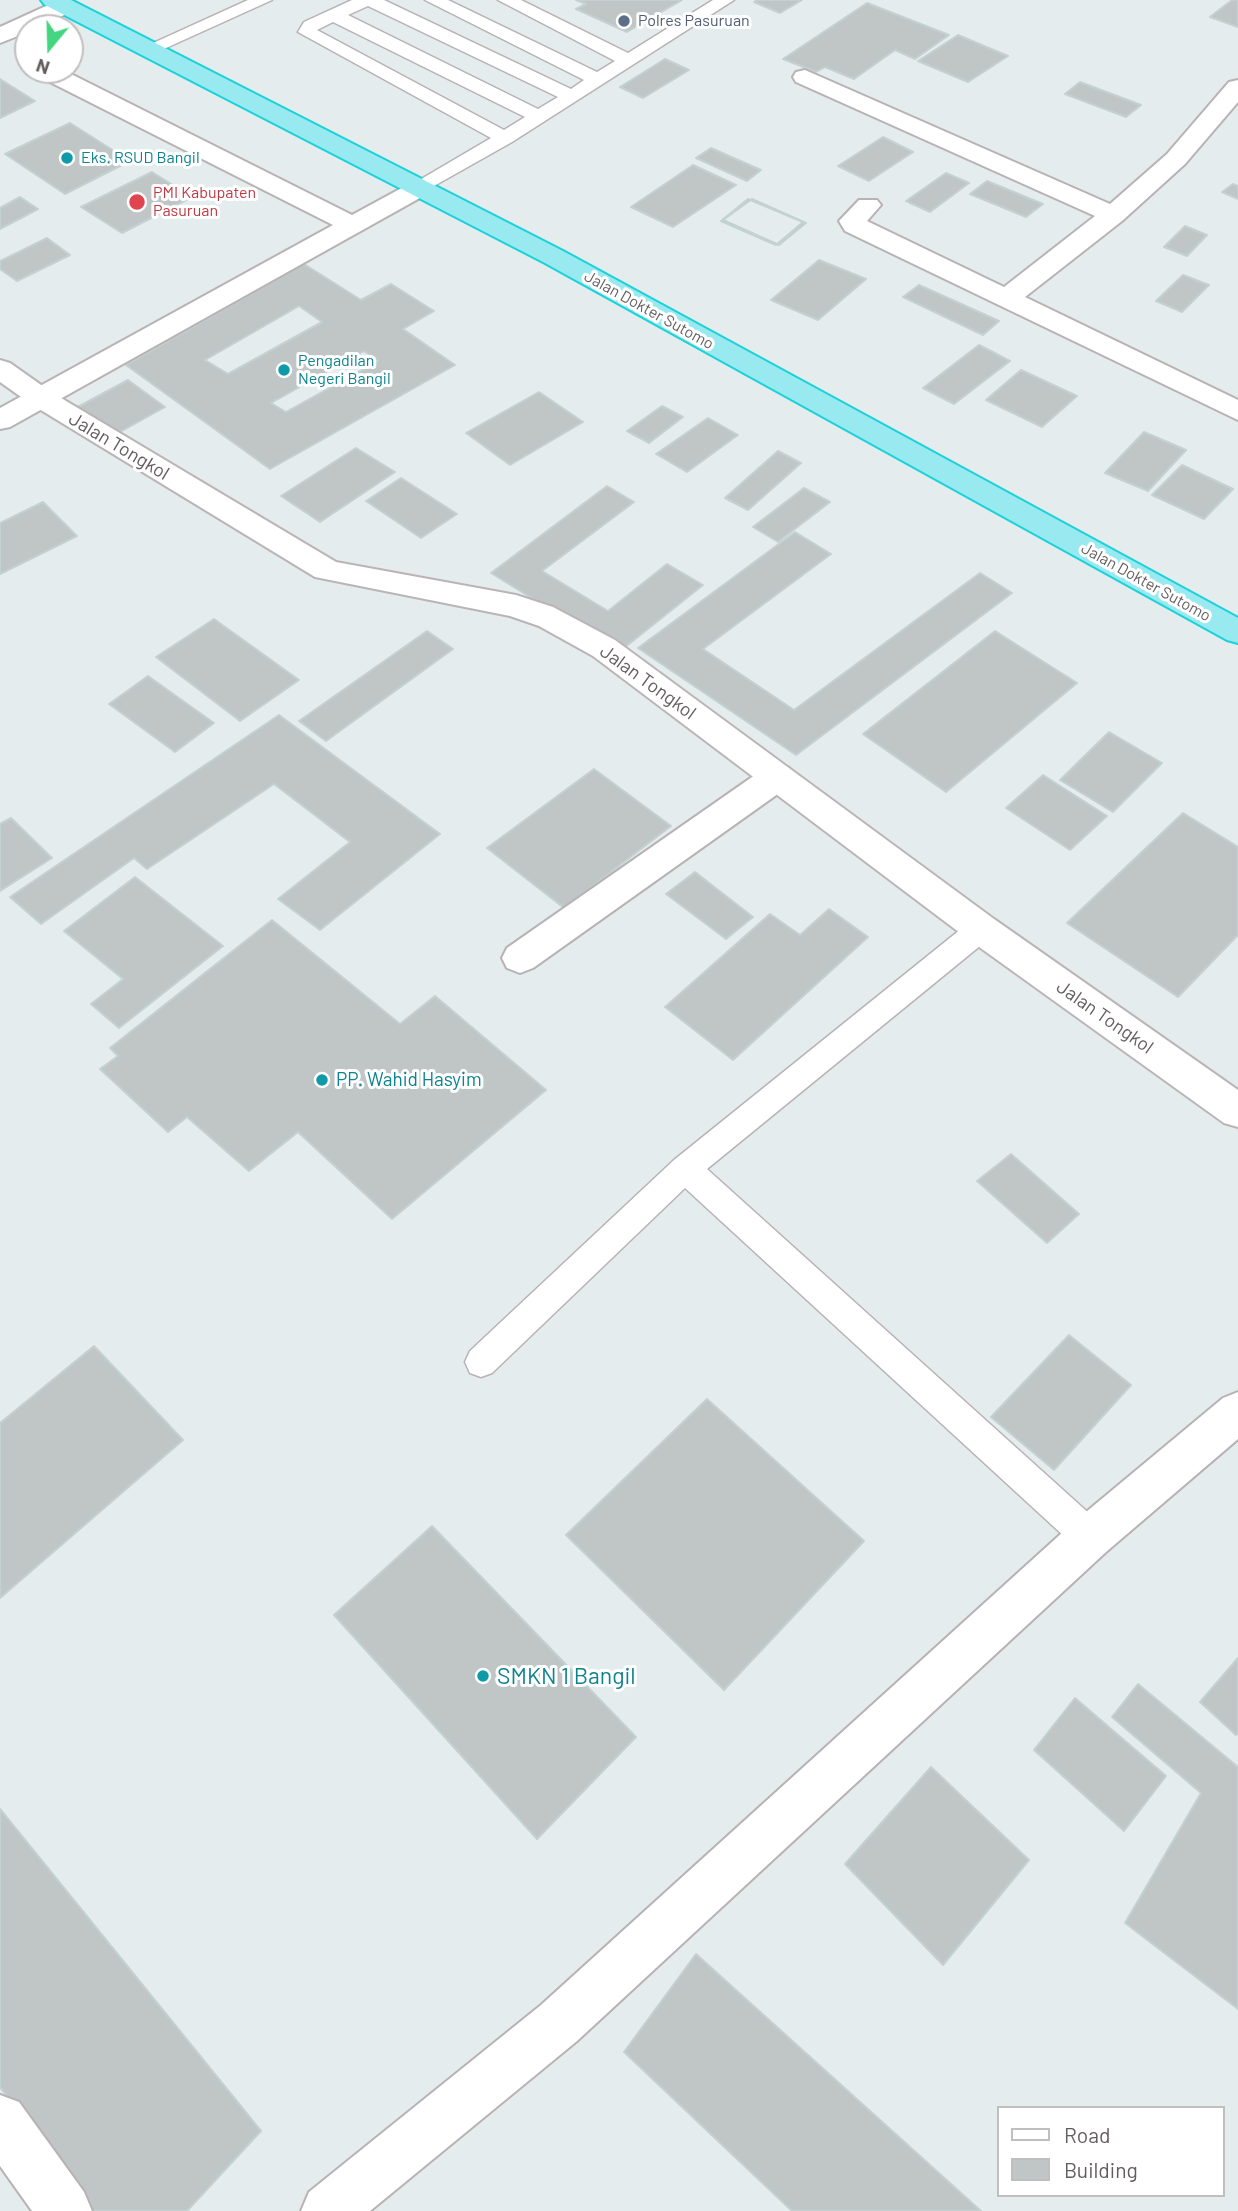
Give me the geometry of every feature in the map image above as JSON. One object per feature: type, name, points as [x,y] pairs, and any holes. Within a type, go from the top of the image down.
[{"type":"highway","name":"Jalan Dokter Sutomo","points":[[59,3],[554,257],[1238,632]]},
{"type":"street","points":[[0,36],[59,3]]},
{"type":"street","points":[[804,77],[1113,215]]},
{"type":"street","points":[[72,84],[352,225]]},
{"type":"street","points":[[1004,299],[1113,215],[1176,159],[1238,87]]},
{"type":"street","points":[[0,420],[418,189]]},
{"type":"street","points":[[867,205],[852,221],[854,225],[1238,411]]},
{"type":"street","name":"Jalan Tongkol","points":[[0,369],[41,398],[326,570],[371,583],[489,600],[542,615],[604,648],[981,929],[1238,1111]]},
{"type":"street","points":[[520,958],[777,777]]},
{"type":"street","points":[[328,2211],[559,2023],[1090,1537],[1238,1412]]},
{"type":"street","points":[[0,2121],[65,2211]]},
{"type":"lane","points":[[149,49],[263,0]]},
{"type":"lane","points":[[505,138],[307,32],[310,26],[368,0],[572,96]]},
{"type":"lane","points":[[434,0],[597,79]]},
{"type":"lane","points":[[507,0],[628,60]]},
{"type":"lane","points":[[418,189],[505,138],[725,0]]},
{"type":"lane","points":[[333,15],[539,117]]},
{"type":"lane","points":[[481,1362],[685,1169],[981,929]]},
{"type":"lane","points":[[685,1169],[1090,1537]]},
{"type":"building","name":"Polres Pasuruan","points":[[576,0],[682,0],[627,32],[576,9],[586,4]]},
{"type":"building","points":[[802,0],[780,13],[754,2]]},
{"type":"building","points":[[1232,0],[1238,0],[1238,27],[1210,17]]},
{"type":"building","points":[[867,3],[949,35],[915,59],[895,50],[854,79],[825,67],[816,72],[783,59]]},
{"type":"building","points":[[958,35],[1008,56],[968,82],[918,61]]},
{"type":"building","points":[[665,59],[689,70],[643,98],[620,87]]},
{"type":"building","points":[[0,79],[35,101],[0,118]]},
{"type":"building","points":[[1080,82],[1141,105],[1126,117],[1065,94]]},
{"type":"building","name":"Eks. RSUD Bangil","points":[[70,123],[130,161],[65,194],[5,154]]},
{"type":"building","points":[[883,137],[913,152],[869,181],[838,166]]},
{"type":"building","points":[[711,148],[761,170],[747,181],[696,158]]},
{"type":"building","points":[[693,165],[736,185],[673,227],[631,207]]},
{"type":"building","name":"PMI Kabupaten Pasuruan","points":[[152,172],[192,197],[122,233],[81,207]]},
{"type":"building","points":[[946,173],[969,183],[930,212],[906,201]]},
{"type":"building","points":[[987,181],[1043,204],[1026,217],[970,194]]},
{"type":"building","points":[[1233,184],[1238,186],[1238,199],[1222,192]]},
{"type":"building","points":[[20,197],[38,209],[0,229],[0,208]]},
{"type":"building","points":[[748,199],[803,222],[776,245],[721,221]]},
{"type":"building","points":[[752,199],[806,223],[779,245],[723,220]]},
{"type":"building","points":[[1185,226],[1207,235],[1187,256],[1164,247]]},
{"type":"building","points":[[47,238],[70,255],[17,281],[0,269],[0,261]]},
{"type":"building","points":[[819,260],[866,279],[818,320],[771,300]]},
{"type":"building","name":"Pengadilan Negeri Bangil","points":[[304,264],[361,300],[391,284],[434,311],[403,329],[455,365],[270,469],[126,365]],"holes":[[[299,306],[322,322],[228,374],[205,360]],[[364,351],[378,361],[286,412],[271,403]]]},
{"type":"building","points":[[1183,275],[1209,285],[1182,312],[1156,301]]},
{"type":"building","points":[[919,285],[999,321],[983,335],[903,297]]},
{"type":"building","points":[[979,345],[1010,361],[954,404],[923,388]]},
{"type":"building","points":[[1021,370],[1077,396],[1042,427],[986,400]]},
{"type":"building","points":[[128,380],[165,407],[111,437],[74,409]]},
{"type":"building","points":[[539,392],[583,422],[510,465],[466,433]]},
{"type":"building","points":[[662,406],[683,417],[649,443],[627,431]]},
{"type":"building","points":[[708,418],[738,435],[687,472],[656,454]]},
{"type":"building","points":[[1144,432],[1186,450],[1148,491],[1105,473]]},
{"type":"building","points":[[356,448],[395,472],[320,522],[281,496]]},
{"type":"building","points":[[778,451],[801,463],[748,510],[725,498]]},
{"type":"building","points":[[1182,465],[1233,489],[1204,519],[1152,495]]},
{"type":"building","points":[[401,478],[457,514],[421,538],[366,501]]},
{"type":"building","points":[[607,486],[634,502],[542,571],[608,611],[667,564],[703,585],[619,652],[491,573]]},
{"type":"building","points":[[804,488],[830,502],[778,542],[753,527]]},
{"type":"building","points":[[43,502],[77,536],[0,574],[0,523]]},
{"type":"building","points":[[795,532],[831,554],[703,649],[794,710],[980,573],[1012,593],[796,755],[638,648]]},
{"type":"building","points":[[214,619],[299,680],[240,721],[156,657]]},
{"type":"building","points":[[427,631],[453,649],[326,741],[299,721]]},
{"type":"building","points":[[995,631],[1077,683],[946,792],[863,734]]},
{"type":"building","points":[[148,676],[214,723],[175,752],[109,704]]},
{"type":"building","points":[[279,715],[440,834],[320,930],[278,899],[350,842],[274,784],[147,869],[134,858],[41,924],[10,897]]},
{"type":"building","points":[[1109,732],[1162,763],[1113,812],[1060,780]]},
{"type":"building","points":[[594,769],[671,826],[564,908],[487,848]]},
{"type":"building","points":[[1043,775],[1107,816],[1070,850],[1006,808]]},
{"type":"building","points":[[1183,813],[1238,847],[1238,935],[1178,997],[1067,923]]},
{"type":"building","points":[[11,818],[52,858],[0,891],[0,824]]},
{"type":"building","points":[[695,872],[753,917],[726,939],[666,894]]},
{"type":"building","points":[[135,877],[223,946],[119,1028],[91,1004],[123,979],[64,931]]},
{"type":"building","points":[[829,909],[868,937],[733,1060],[665,1007],[770,914],[800,935]]},
{"type":"building","name":"PP. Wahid Hasyim","points":[[272,920],[400,1024],[435,996],[546,1090],[392,1219],[298,1132],[249,1171],[187,1117],[168,1132],[100,1069],[118,1056],[110,1048]]},
{"type":"building","points":[[1011,1154],[1079,1214],[1047,1243],[977,1181]]},
{"type":"building","points":[[1069,1335],[1131,1385],[1054,1470],[991,1417]]},
{"type":"building","points":[[94,1346],[183,1440],[0,1598],[0,1423]]},
{"type":"building","points":[[707,1399],[864,1541],[724,1690],[566,1535]]},
{"type":"building","name":"SMKN 1 Bangil","points":[[432,1526],[636,1737],[537,1839],[334,1615]]},
{"type":"building","points":[[1238,1658],[1238,1733],[1236,1735],[1200,1702]]},
{"type":"building","points":[[1138,1684],[1238,1767],[1238,2009],[1125,1923],[1201,1793],[1112,1717]]},
{"type":"building","points":[[1075,1698],[1166,1776],[1124,1831],[1034,1750]]},
{"type":"building","points":[[931,1767],[1029,1860],[943,1965],[845,1864]]},
{"type":"building","points":[[0,1809],[261,2131],[187,2211],[93,2211],[0,2087]]},
{"type":"building","points":[[696,1954],[981,2211],[792,2211],[624,2052]]},
{"type":"place","name":"Polres Pasuruan","points":[[624,21]]},
{"type":"place","name":"Eks. RSUD Bangil","points":[[67,158]]},
{"type":"place","name":"PMI Kabupaten Pasuruan","points":[[137,202]]},
{"type":"place","name":"Pengadilan Negeri Bangil","points":[[284,370]]},
{"type":"place","name":"PP. Wahid Hasyim","points":[[322,1080]]},
{"type":"place","name":"SMKN 1 Bangil","points":[[483,1676]]}]
